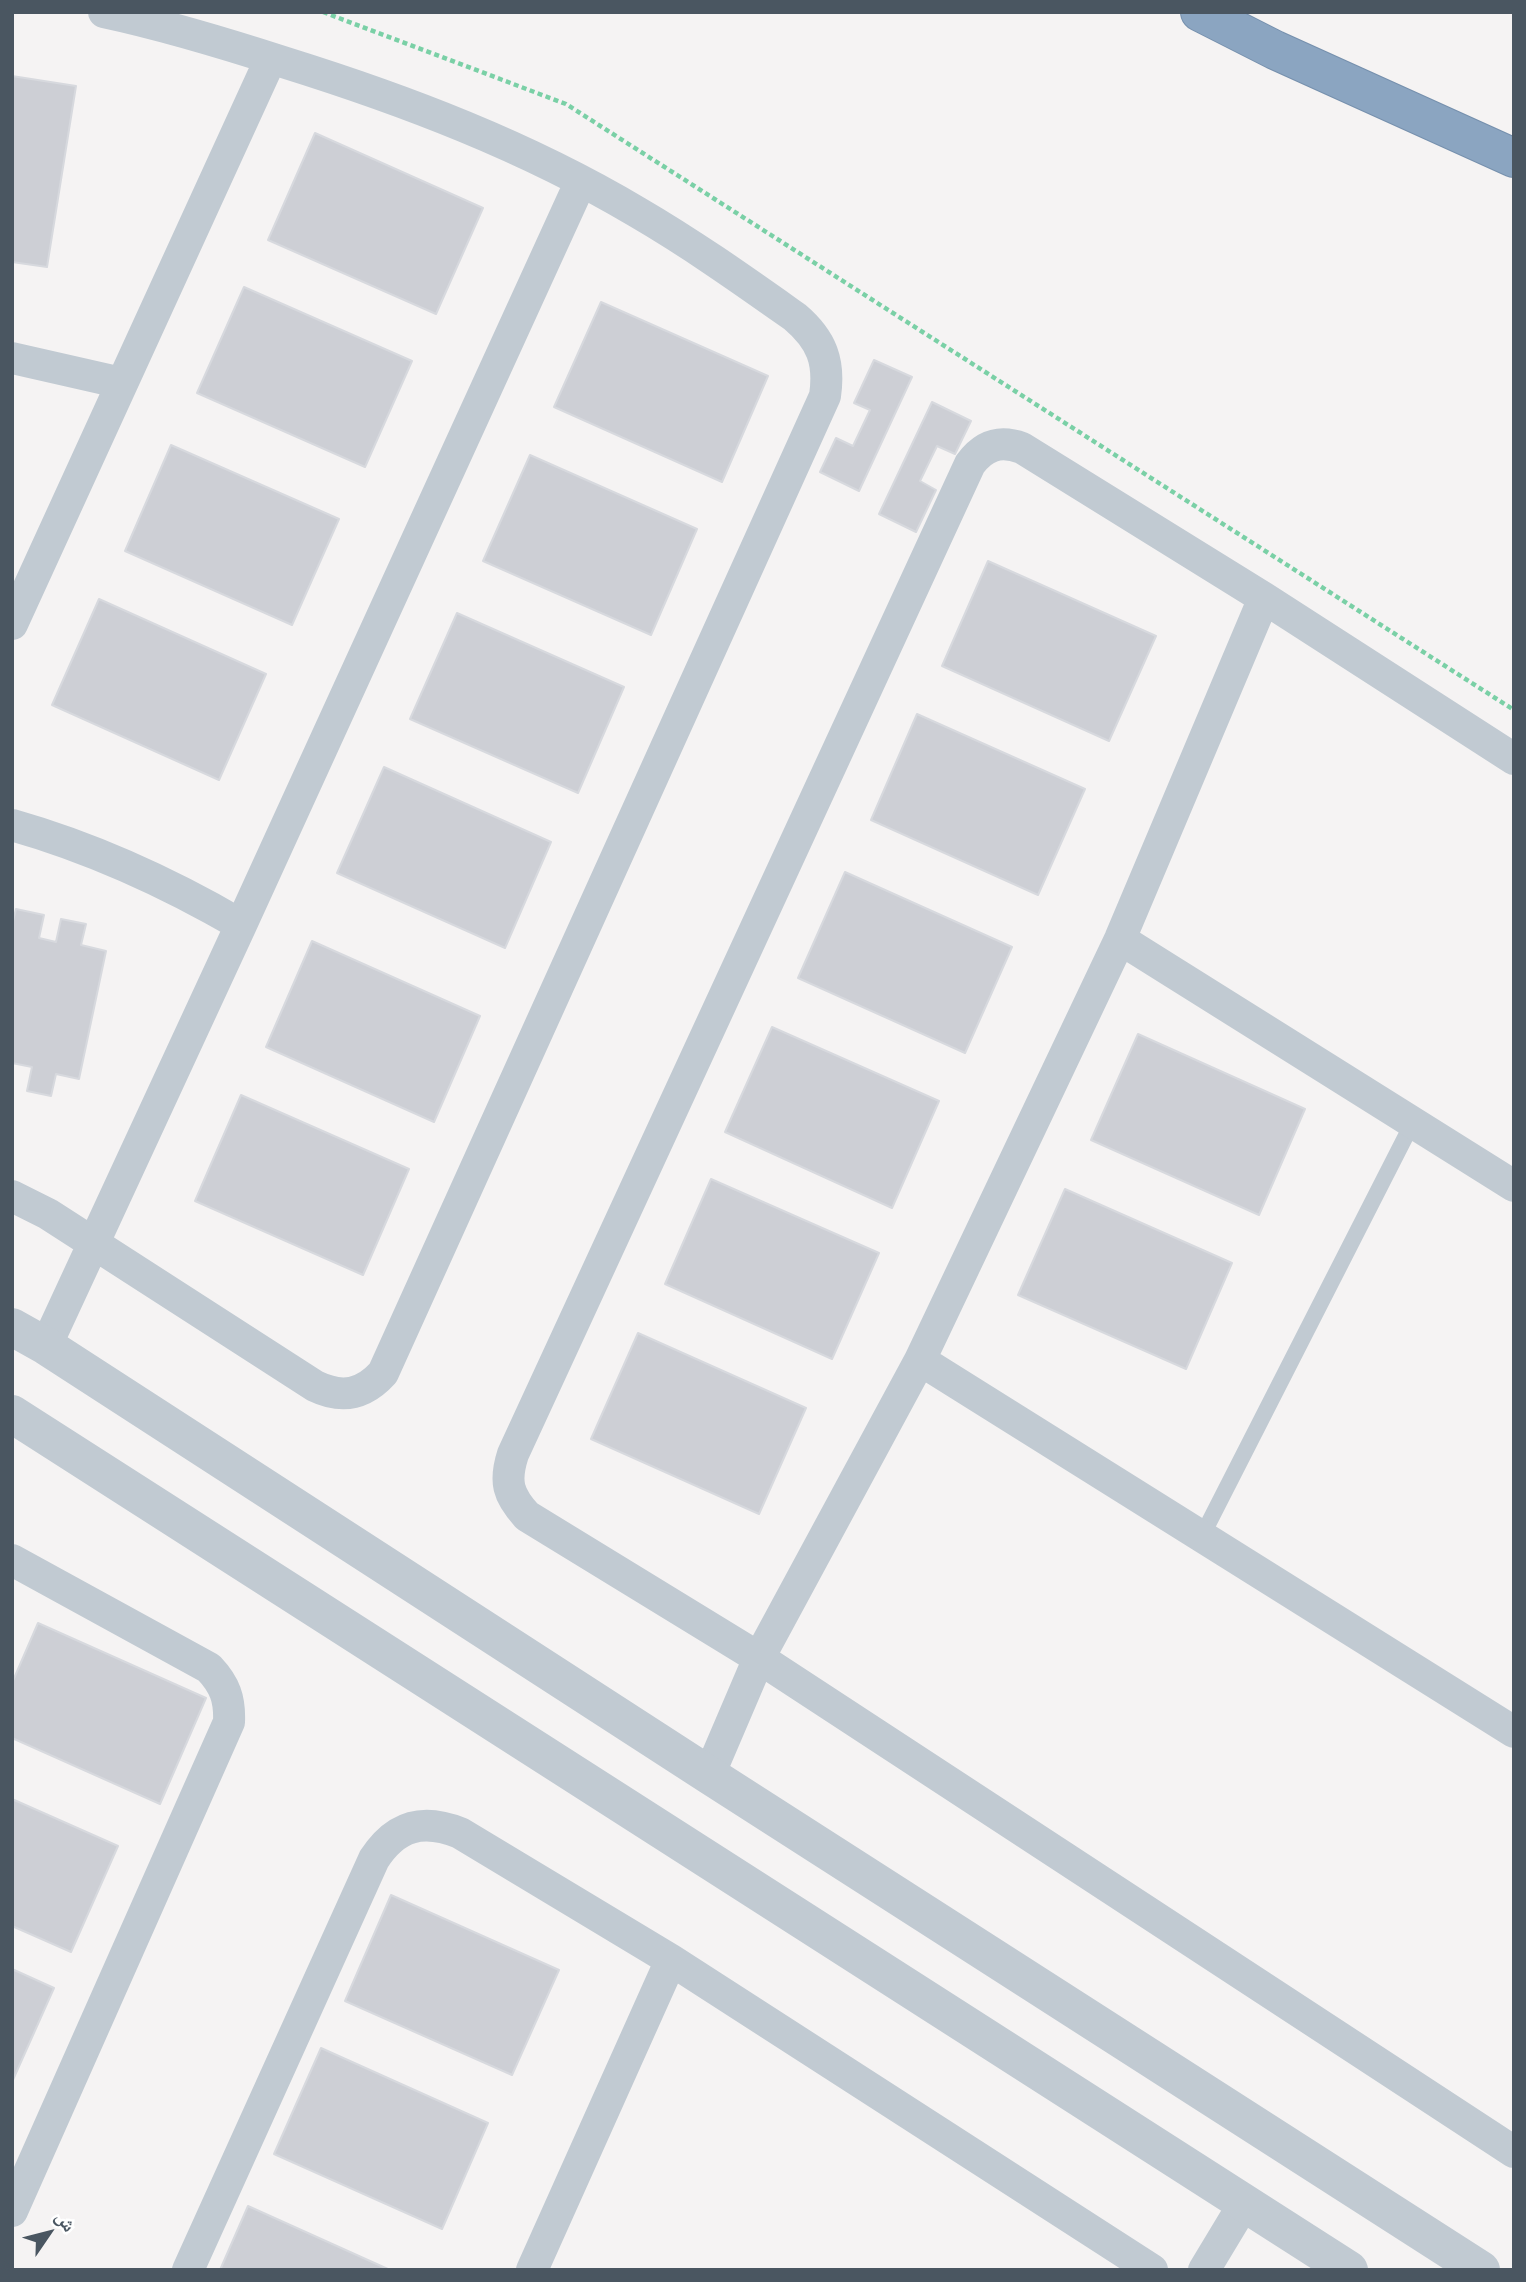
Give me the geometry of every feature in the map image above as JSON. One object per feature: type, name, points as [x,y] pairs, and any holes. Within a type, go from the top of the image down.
[{"type":"highway","points":[[1173,12],[1275,50]]},
{"type":"highway","points":[[1200,12],[1275,50],[1514,158]]},
{"type":"street","points":[[12,1196],[48,1214],[315,1386],[330,1393],[345,1394],[359,1392],[373,1384],[383,1373],[825,396],[828,378],[820,343],[809,329],[690,245],[636,211],[580,181],[459,124],[397,100],[223,42],[104,12]]},
{"type":"street","points":[[12,624],[271,58]]},
{"type":"street","points":[[46,1346],[242,925],[580,181]]},
{"type":"street","points":[[12,358],[122,383]]},
{"type":"street","points":[[1514,759],[1264,598],[1022,448],[992,445],[976,456],[513,1454],[508,1471],[509,1488],[516,1503],[527,1516],[759,1658],[1514,2152]]},
{"type":"street","points":[[709,1775],[759,1658],[920,1360],[1120,939],[1264,598]]},
{"type":"street","points":[[12,825],[100,855],[155,878],[242,925]]},
{"type":"street","points":[[1120,939],[1514,1186]]},
{"type":"street","points":[[12,1327],[46,1346],[1481,2270]]},
{"type":"street","points":[[920,1360],[1514,1732]]},
{"type":"street","points":[[12,1413],[1349,2270]]},
{"type":"street","points":[[12,1560],[209,1668],[227,1693],[229,1707],[229,1722],[12,2211]]},
{"type":"street","points":[[188,2270],[374,1859],[392,1837],[419,1825],[454,1830],[671,1960],[1152,2270]]},
{"type":"street","points":[[532,2270],[671,1960]]},
{"type":"street","points":[[1204,2270],[1245,2202]]},
{"type":"lane","points":[[1202,1536],[1413,1122]]},
{"type":"path","points":[[323,12],[566,104],[1514,710]]},
{"type":"building","points":[[12,76],[76,86],[47,267],[12,262]]},
{"type":"building","points":[[315,133],[483,208],[436,314],[268,240]]},
{"type":"building","points":[[244,287],[412,361],[365,467],[197,393]]},
{"type":"building","points":[[601,302],[768,376],[722,482],[554,407]]},
{"type":"building","points":[[874,360],[912,377],[859,491],[820,472],[836,438],[853,446],[870,410],[854,403]]},
{"type":"building","points":[[932,402],[971,421],[955,454],[937,446],[920,481],[936,490],[916,532],[879,514]]},
{"type":"building","points":[[171,445],[339,519],[292,625],[125,551]]},
{"type":"building","points":[[530,455],[697,529],[651,635],[483,561]]},
{"type":"building","points":[[988,561],[1156,636],[1109,741],[942,666]]},
{"type":"building","points":[[99,599],[266,674],[219,780],[52,705]]},
{"type":"building","points":[[457,613],[624,687],[578,793],[410,719]]},
{"type":"building","points":[[917,714],[1085,789],[1038,895],[871,820]]},
{"type":"building","points":[[384,767],[551,842],[505,948],[337,873]]},
{"type":"building","points":[[845,872],[1012,947],[965,1053],[798,978]]},
{"type":"building","points":[[16,909],[44,915],[39,938],[56,942],[61,919],[86,924],[81,945],[106,951],[79,1079],[56,1074],[51,1096],[27,1091],[32,1067],[12,1063],[12,925]]},
{"type":"building","points":[[312,941],[480,1016],[434,1122],[266,1047]]},
{"type":"building","points":[[772,1027],[939,1101],[892,1208],[725,1132]]},
{"type":"building","points":[[1138,1034],[1305,1109],[1259,1215],[1091,1140]]},
{"type":"building","points":[[241,1095],[409,1169],[363,1275],[195,1201]]},
{"type":"building","points":[[711,1179],[879,1253],[832,1359],[665,1284]]},
{"type":"building","points":[[1065,1189],[1232,1263],[1186,1369],[1018,1295]]},
{"type":"building","points":[[638,1333],[806,1408],[759,1514],[591,1439]]},
{"type":"building","points":[[38,1623],[206,1698],[160,1804],[12,1738],[12,1683]]},
{"type":"building","points":[[12,1799],[118,1846],[71,1952],[12,1926]]},
{"type":"building","points":[[391,1895],[559,1970],[512,2075],[345,2001]]},
{"type":"building","points":[[12,1969],[54,1988],[12,2082]]},
{"type":"building","points":[[321,2048],[488,2123],[442,2229],[274,2154]]},
{"type":"building","points":[[248,2206],[390,2270],[220,2270]]}]
